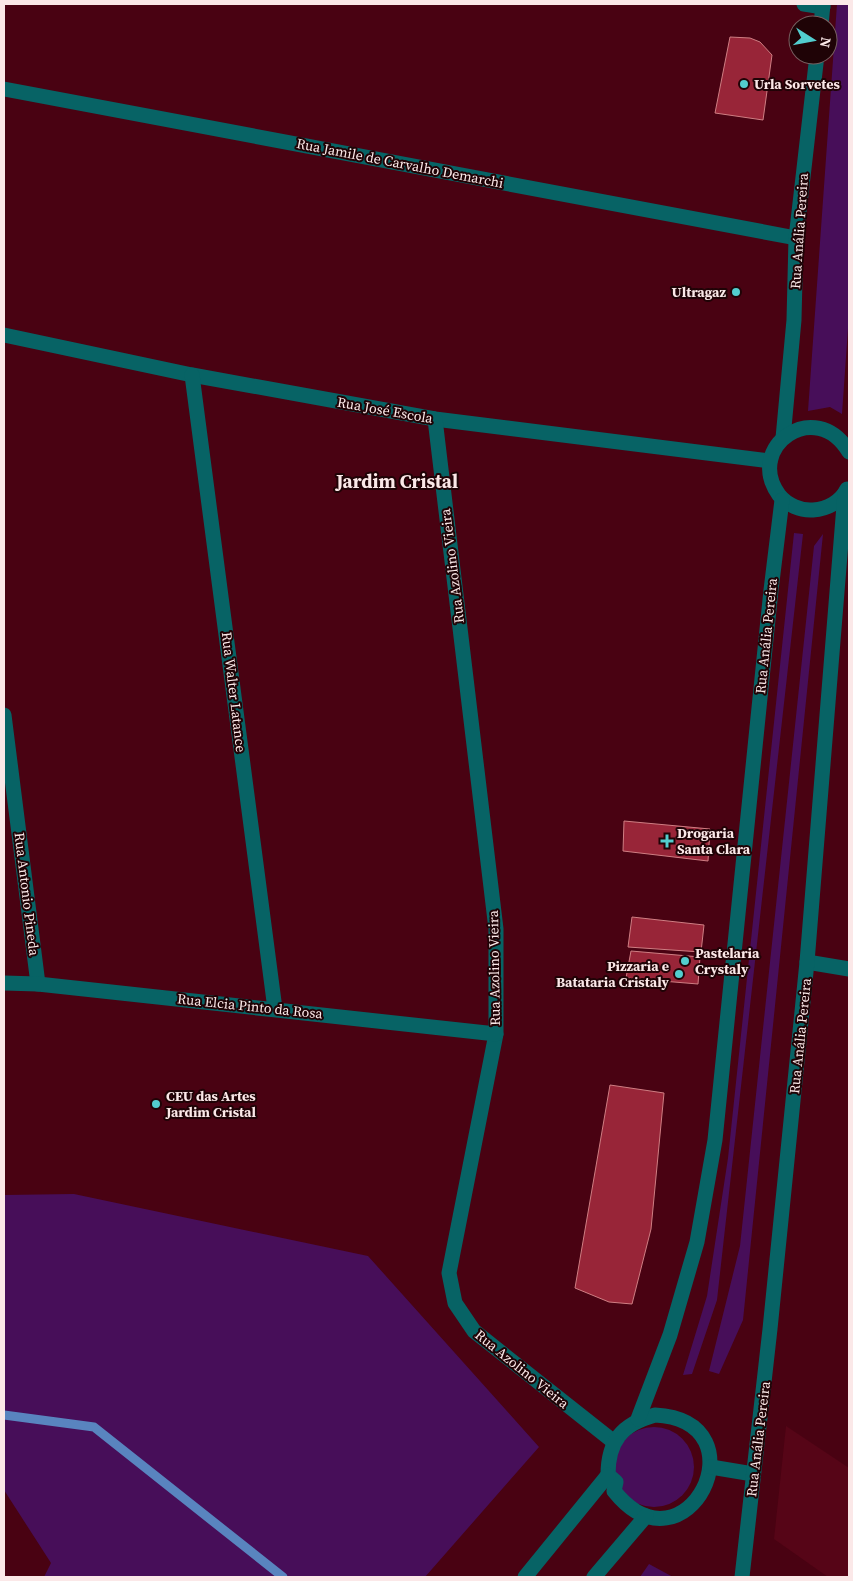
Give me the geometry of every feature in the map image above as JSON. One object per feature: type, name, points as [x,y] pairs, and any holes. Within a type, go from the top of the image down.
[{"type":"street","points":[[804,4],[823,5]]},
{"type":"street","name":"Rua Anália Pereira","points":[[783,438],[794,320],[796,238],[816,65]]},
{"type":"street","name":"Rua Jamile de Carvalho Demarchi","points":[[4,89],[796,238]]},
{"type":"street","name":"Rua José Escola","points":[[4,335],[192,375],[435,419],[770,461]]},
{"type":"street","name":"Rua Walter Latance","points":[[192,375],[275,1009]]},
{"type":"street","name":"Rua Azolino Vieira","points":[[435,419],[496,929],[496,1034],[449,1273],[455,1303],[474,1331],[614,1442]]},
{"type":"street","points":[[847,490],[835,504],[822,510],[808,511],[795,507],[782,500],[774,488],[770,475],[770,461],[774,448],[783,438],[794,430],[807,427],[820,427],[833,432],[843,441],[849,452]]},
{"type":"street","name":"Rua Anália Pereira","points":[[742,1577],[807,962],[847,490]]},
{"type":"street","name":"Rua Anália Pereira","points":[[638,1419],[670,1335],[697,1242],[715,1140],[771,590],[782,500]]},
{"type":"street","name":"Rua Antonio Pineda","points":[[4,715],[38,984]]},
{"type":"street","points":[[807,962],[849,969]]},
{"type":"street","name":"Rua Elcia Pinto da Rosa","points":[[4,983],[38,984],[496,1034]]},
{"type":"street","points":[[525,1577],[608,1475],[608,1458],[614,1442],[624,1429],[638,1419],[654,1415],[671,1416],[687,1423],[700,1435],[708,1450],[711,1467],[708,1484],[699,1498],[686,1510],[671,1517],[654,1518],[646,1516],[624,1504],[614,1491],[616,1482],[608,1475]]},
{"type":"street","points":[[711,1467],[753,1474]]},
{"type":"street","points":[[594,1577],[646,1516]]},
{"type":"shaded area","points":[[837,4],[849,4],[849,314],[842,414],[830,407],[808,411],[833,65],[838,65],[838,15],[836,15]]},
{"type":"shaded area","points":[[794,533],[803,534],[717,1300],[692,1374],[683,1375],[707,1296],[728,1158]]},
{"type":"shaded area","points":[[823,534],[743,1320],[719,1374],[709,1371],[740,1246],[814,546]]},
{"type":"shaded area","points":[[74,1194],[368,1256],[539,1447],[425,1577],[44,1577],[51,1563],[4,1490],[4,1195]]},
{"type":"shaded area","points":[[786,1426],[849,1468],[849,1577],[828,1577],[774,1539]]},
{"type":"shaded area","points":[[654,1427],[669,1430],[682,1439],[691,1452],[694,1467],[691,1482],[682,1495],[669,1504],[654,1507],[639,1504],[626,1495],[617,1482],[614,1467],[617,1452],[626,1439],[639,1430]]},
{"type":"shaded area","points":[[649,1564],[673,1577],[640,1577]]},
{"type":"building","name":"Urla Sorvetes","points":[[730,37],[750,38],[760,42],[772,55],[763,120],[715,113]]},
{"type":"building","points":[[624,821],[710,829],[708,861],[623,851]]},
{"type":"building","points":[[632,917],[704,925],[701,952],[628,947]]},
{"type":"building","points":[[631,951],[700,957],[698,984],[626,978]]},
{"type":"building","points":[[610,1085],[664,1093],[651,1229],[632,1304],[609,1302],[575,1288]]},
{"type":"waterway","points":[[4,1415],[94,1427],[283,1577]]},
{"type":"place","name":"Urla Sorvetes","points":[[744,84]]},
{"type":"place","name":"Ultragaz","points":[[736,292]]},
{"type":"place","name":"Drogaria Santa Clara","points":[[667,841]]},
{"type":"place","name":"Pastelaria Crystaly","points":[[685,961]]},
{"type":"place","name":"Pizzaria e Batataria Cristaly","points":[[679,974]]},
{"type":"place","name":"CEU das Artes Jardim Cristal","points":[[156,1104]]},
{"type":"district","name":"Jardim Cristal","points":[[397,481]]}]
